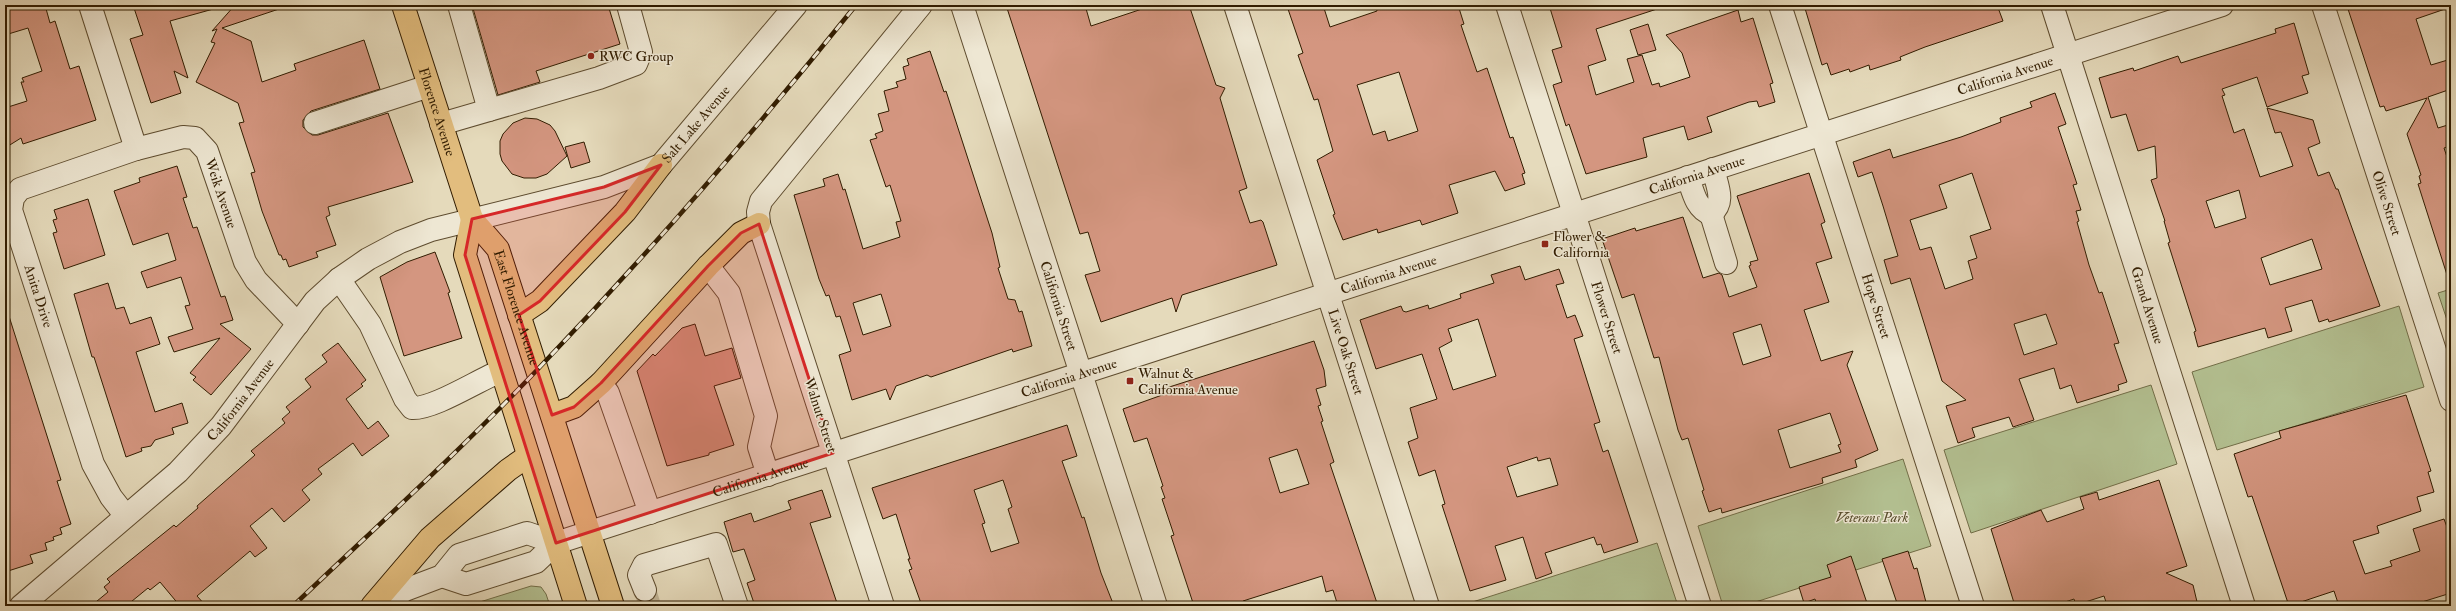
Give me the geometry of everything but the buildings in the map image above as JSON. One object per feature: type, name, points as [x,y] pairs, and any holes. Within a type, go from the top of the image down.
[{"type":"main road","name":"Florence Avenue","points":[[403,5],[472,219]]},
{"type":"main road","points":[[519,315],[540,301],[625,212],[662,165]]},
{"type":"main road","points":[[472,219],[465,255],[576,606]]},
{"type":"main road","name":"East Florence Avenue","points":[[472,219],[498,249],[613,606]]},
{"type":"main road","points":[[552,415],[574,407],[601,383],[708,266],[741,233],[759,224]]},
{"type":"main road","points":[[372,606],[430,538],[508,470],[528,456]]},
{"type":"street","points":[[90,5],[136,149]]},
{"type":"street","points":[[459,5],[489,110]]},
{"type":"street","points":[[441,124],[600,78],[636,64],[641,52],[628,5]]},
{"type":"street","points":[[759,224],[758,212],[761,201],[922,5]]},
{"type":"street","name":"California Street","points":[[962,5],[1156,606]]},
{"type":"street","name":"Live Oak Street","points":[[1235,5],[1428,606]]},
{"type":"street","name":"Flower Street","points":[[1507,5],[1700,606]]},
{"type":"street","name":"Hope Street","points":[[1780,5],[1973,606]]},
{"type":"street","name":"Grand Avenue","points":[[2052,5],[2244,606]]},
{"type":"street","name":"California Avenue","points":[[556,543],[2222,5]]},
{"type":"street","name":"Olive Street","points":[[2323,5],[2451,400]]},
{"type":"street","name":"Salt Lake Avenue","points":[[472,219],[604,187],[662,165],[786,10]]},
{"type":"street","points":[[315,123],[429,86]]},
{"type":"street","name":"Weik Avenue","points":[[136,149],[183,137],[195,138],[207,151],[244,262],[256,280],[298,324]]},
{"type":"street","name":"Anita Drive","points":[[125,516],[111,497],[93,464],[11,210],[13,198],[20,189],[136,149]]},
{"type":"street","points":[[1688,177],[1699,207],[1703,212],[1711,214],[1718,209],[1720,198],[1713,169]]},
{"type":"street","points":[[1711,214],[1726,263]]},
{"type":"street","name":"California Avenue","points":[[21,606],[178,472],[221,426],[315,302],[339,279],[368,259],[400,242],[431,230],[472,219]]},
{"type":"street","name":"Walnut Street","points":[[759,224],[883,606]]},
{"type":"street","points":[[708,266],[728,293],[766,416],[759,447],[768,475]]},
{"type":"street","points":[[339,279],[370,324],[406,399],[412,408],[423,408],[480,379],[502,371]]},
{"type":"street","points":[[601,383],[608,393],[650,512]]},
{"type":"street","points":[[380,606],[405,590],[442,576],[459,556],[527,533],[556,543],[536,562],[466,584],[442,576]]},
{"type":"street","points":[[644,590],[639,575],[644,565],[716,544],[737,606]]},
{"type":"highlighted area","points":[[661,165],[625,212],[540,301],[519,315],[552,415],[574,407],[601,383],[708,266],[741,233],[759,224],[833,453],[556,543],[465,255],[472,219],[604,187]]},
{"type":"green space","points":[[2451,289],[2451,332],[2438,293]]},
{"type":"green space","points":[[2399,306],[2424,387],[2217,450],[2192,372]]},
{"type":"green space","points":[[2151,385],[2177,464],[1971,533],[1944,450]]},
{"type":"green space","name":"Veterans Park","points":[[1903,459],[1931,546],[1743,606],[1723,606],[1698,526]]},
{"type":"green space","points":[[1657,543],[1678,606],[1460,606]]},
{"type":"green space","points":[[531,586],[541,587],[546,594],[550,606],[467,606]]},
{"type":"tunnel","points":[[645,590],[650,606]]},
{"type":"railway","points":[[293,606],[478,430],[579,326],[701,191],[856,5]]},
{"type":"place","name":"RWC Group","points":[[591,56]]},
{"type":"place","name":"Flower & California","points":[[1545,244]]},
{"type":"place","name":"Walnut & California Avenue","points":[[1130,381]]}]
